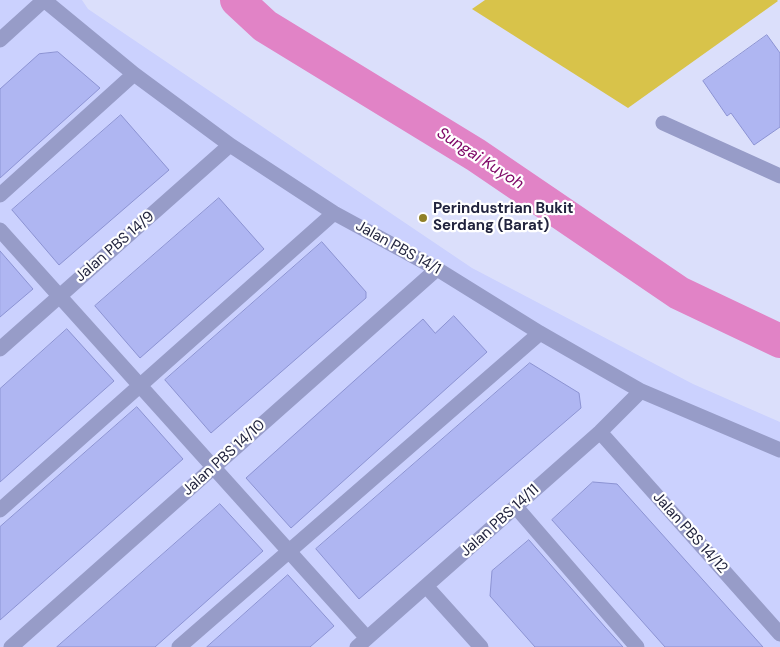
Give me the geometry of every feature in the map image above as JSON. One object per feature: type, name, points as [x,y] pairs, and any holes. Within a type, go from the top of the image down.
[{"type":"street","points":[[0,40],[44,0]]},
{"type":"street","name":"Jalan PBS 14/1","points":[[44,0],[134,74],[230,145],[334,213],[437,270],[540,333],[641,391],[780,450]]},
{"type":"street","points":[[0,195],[134,74]]},
{"type":"street","points":[[663,123],[780,176]]},
{"type":"street","name":"Jalan PBS 14/9","points":[[0,349],[230,145]]},
{"type":"street","points":[[0,510],[139,384],[334,213]]},
{"type":"street","points":[[0,230],[289,552],[362,643]]},
{"type":"street","name":"Jalan PBS 14/10","points":[[11,647],[437,270]]},
{"type":"street","points":[[180,647],[540,333]]},
{"type":"street","name":"Jalan PBS 14/11","points":[[362,643],[600,432],[641,391]]},
{"type":"street","name":"Jalan PBS 14/12","points":[[600,432],[780,634]]},
{"type":"street","points":[[516,507],[637,647]]},
{"type":"street","points":[[426,586],[481,647]]},
{"type":"shaded area","points":[[0,0],[82,0],[88,9],[472,268],[693,384],[780,422],[780,647],[0,647]]},
{"type":"shaded area","points":[[485,0],[778,1],[628,108],[472,9]]},
{"type":"building","points":[[767,35],[780,53],[780,127],[754,145],[731,113],[727,116],[703,81]]},
{"type":"building","points":[[58,52],[100,88],[0,178],[0,89],[39,54]]},
{"type":"building","points":[[121,115],[169,170],[59,265],[12,210]]},
{"type":"building","points":[[219,198],[264,249],[140,358],[95,306]]},
{"type":"building","points":[[322,242],[366,292],[366,298],[211,433],[165,380]]},
{"type":"building","points":[[0,251],[33,289],[0,317]]},
{"type":"building","points":[[454,316],[487,352],[291,528],[246,478],[423,319],[435,333]]},
{"type":"building","points":[[67,329],[114,381],[0,482],[0,389]]},
{"type":"building","points":[[530,363],[579,393],[581,408],[359,599],[316,549]]},
{"type":"building","points":[[137,407],[183,459],[0,620],[0,527]]},
{"type":"building","points":[[593,482],[617,484],[763,647],[665,647],[552,520]]},
{"type":"building","points":[[220,504],[263,551],[155,647],[57,647]]},
{"type":"building","points":[[529,540],[623,647],[535,647],[490,596],[492,571]]},
{"type":"building","points":[[288,575],[334,626],[310,647],[207,647]]},
{"type":"waterway","name":"Sungai Kuyoh","points":[[237,0],[265,26],[476,155],[679,293],[780,341]]},
{"type":"place","name":"Perindustrian Bukit Serdang (Barat)","points":[[423,218]]}]
